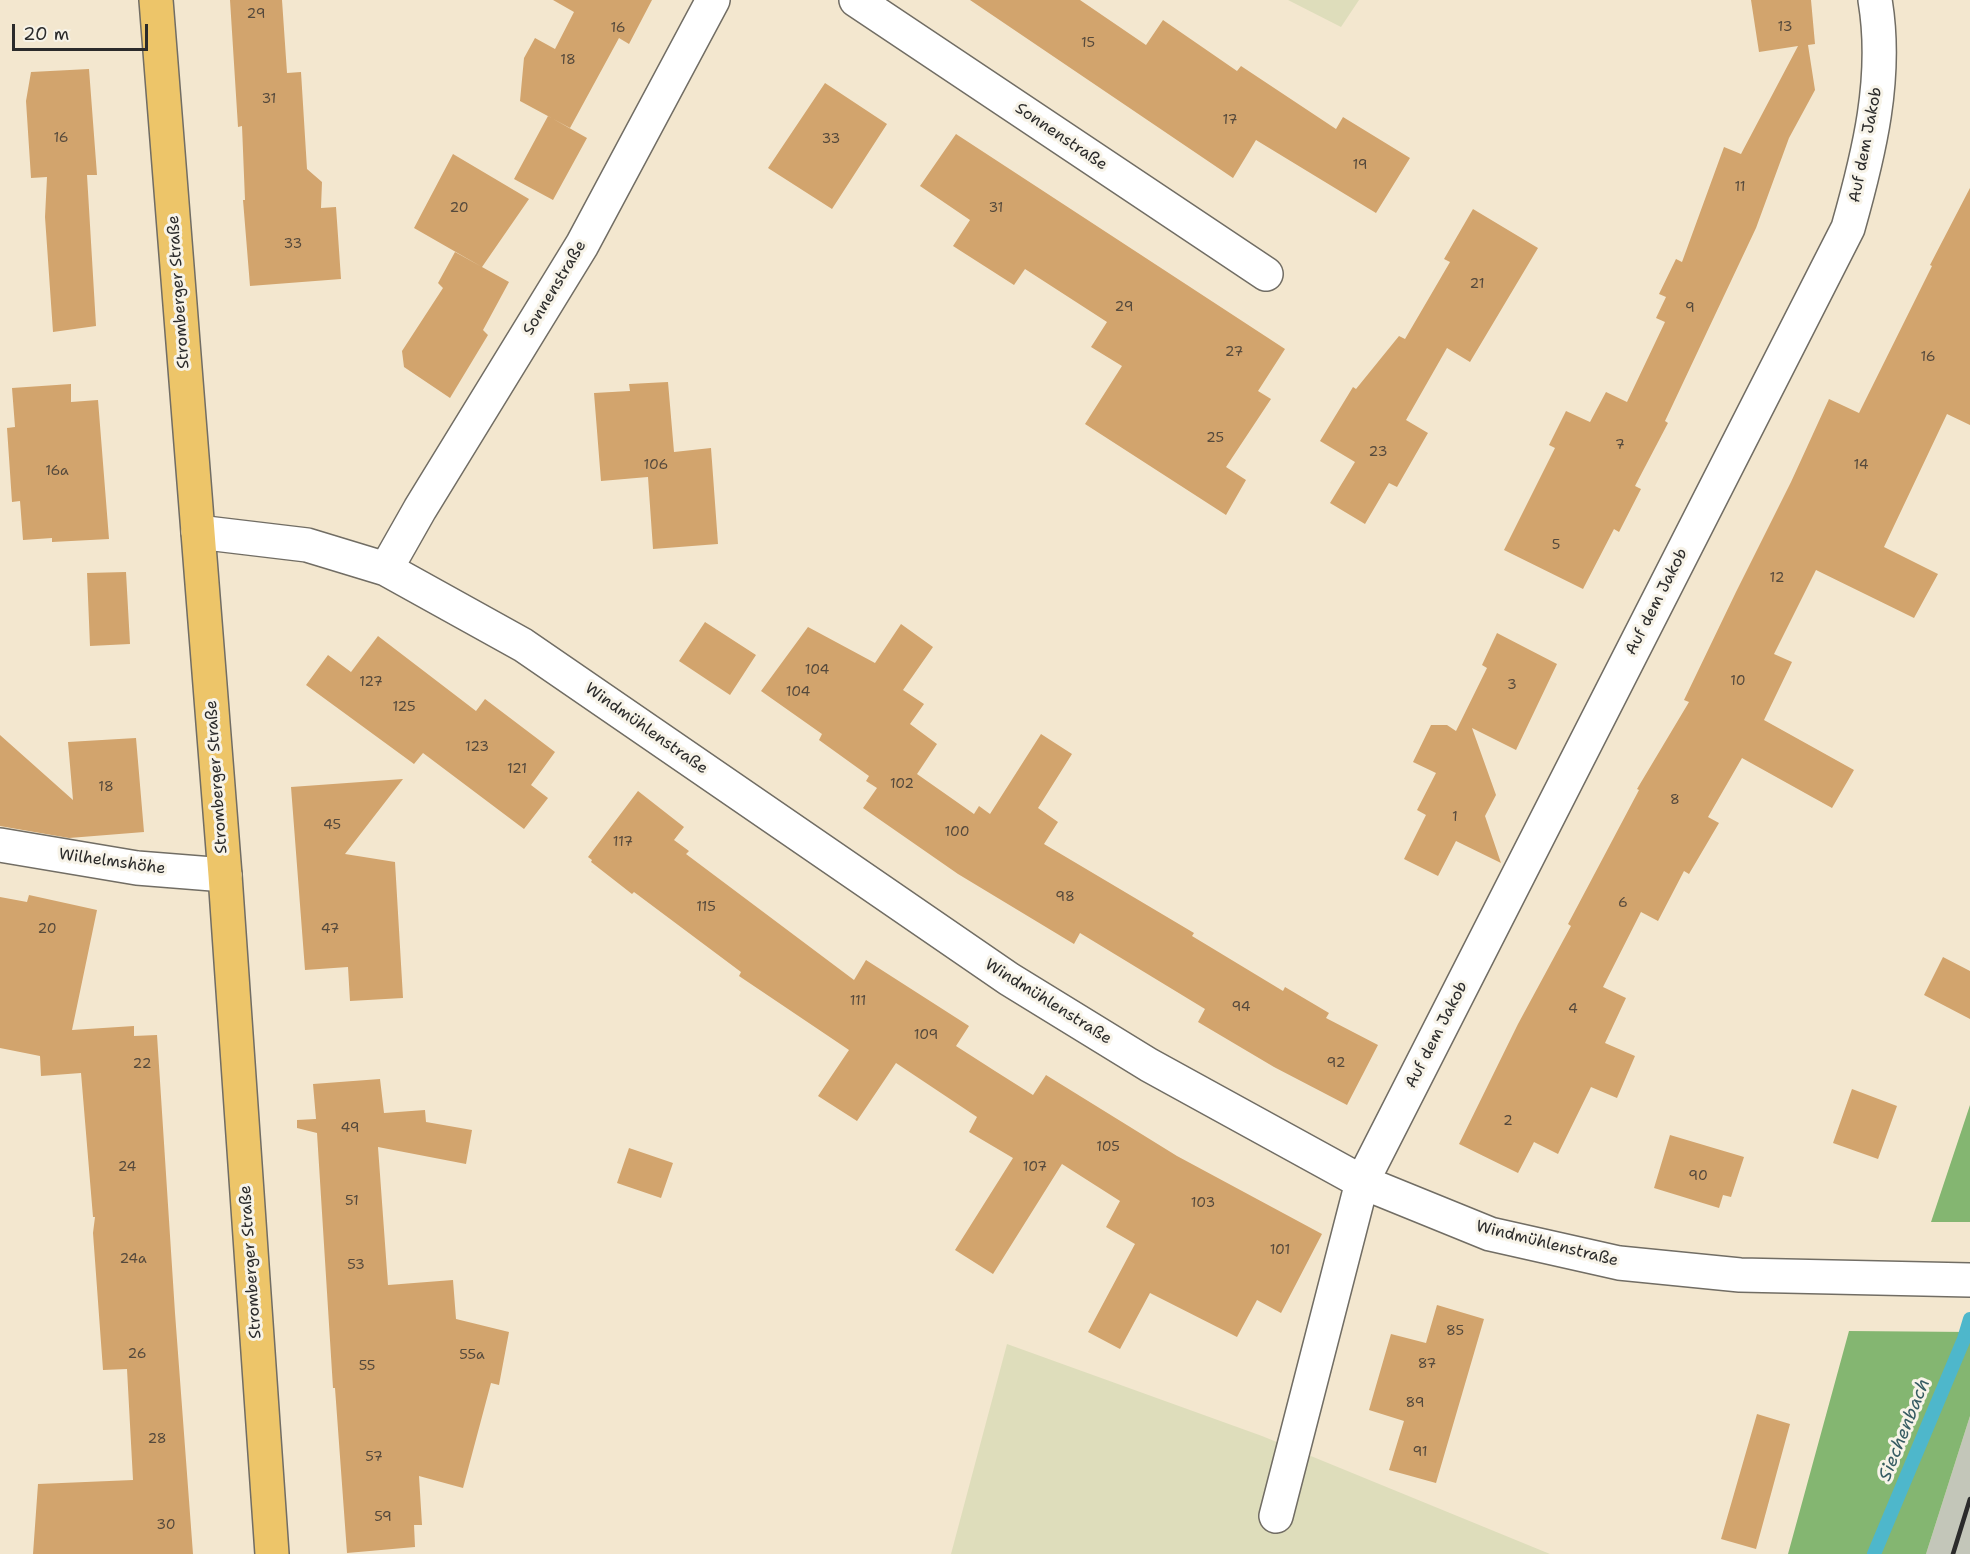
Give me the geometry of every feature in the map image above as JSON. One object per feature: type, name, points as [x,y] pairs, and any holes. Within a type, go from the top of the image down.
[{"type":"main road","name":"Stromberger Straße","points":[[156,0],[225,875],[272,1554]]},
{"type":"street","name":"Sonnenstraße","points":[[386,569],[420,509],[582,245],[713,0]]},
{"type":"street","name":"Sonnenstraße","points":[[856,0],[1266,274]]},
{"type":"street","name":"Auf dem Jakob","points":[[1275,1516],[1362,1182],[1848,228],[1865,168],[1879,83],[1878,19],[1875,0]]},
{"type":"street","name":"Windmühlenstraße","points":[[198,532],[307,545],[386,569],[523,645],[1010,980],[1149,1065],[1362,1182],[1490,1234],[1619,1263],[1740,1275],[1961,1279]]},
{"type":"street","name":"Wilhelmshöhe","points":[[0,845],[137,868],[225,875]]},
{"type":"shaded area","points":[[1288,0],[1359,0],[1341,27]]},
{"type":"shaded area","points":[[1007,1344],[1262,1436],[1550,1554],[951,1554]]},
{"type":"shaded area","points":[[1970,1416],[1970,1554],[1926,1554]]},
{"type":"green space","points":[[1970,1105],[1970,1222],[1931,1222]]},
{"type":"green space","points":[[1849,1331],[1970,1332],[1970,1416],[1926,1554],[1788,1554]]},
{"type":"building","points":[[230,0],[282,0],[287,73],[301,72],[307,169],[322,182],[321,208],[336,207],[341,279],[250,286],[243,200],[245,200],[242,126],[238,127]]},
{"type":"building","points":[[553,0],[652,0],[629,44],[619,38],[570,128],[520,101],[524,58],[535,38],[555,49],[574,12]]},
{"type":"building","points":[[970,0],[1080,0],[1146,45],[1163,20],[1237,71],[1241,66],[1336,129],[1343,117],[1410,158],[1376,213],[1256,140],[1233,178]]},
{"type":"building","points":[[1751,0],[1811,0],[1815,44],[1808,45],[1815,90],[1789,138],[1756,228],[1665,421],[1668,423],[1635,486],[1641,489],[1619,532],[1614,529],[1583,589],[1504,550],[1555,448],[1549,445],[1566,411],[1590,422],[1606,392],[1627,402],[1665,322],[1656,318],[1666,297],[1659,294],[1676,259],[1682,262],[1724,147],[1741,154],[1798,46],[1759,52]]},
{"type":"building","points":[[89,69],[97,175],[87,175],[96,326],[53,332],[45,217],[47,177],[31,178],[26,101],[31,72]]},
{"type":"building","points":[[825,83],[887,124],[832,209],[768,168]]},
{"type":"building","points":[[548,116],[587,138],[553,200],[514,179]]},
{"type":"building","points":[[956,134],[1285,349],[1258,391],[1271,399],[1226,467],[1246,480],[1226,515],[1085,424],[1122,366],[1091,347],[1107,322],[1025,269],[1014,285],[953,246],[970,220],[920,186]]},
{"type":"building","points":[[453,154],[529,199],[482,267],[414,228]]},
{"type":"building","points":[[1970,188],[1970,425],[1947,414],[1884,547],[1938,574],[1914,618],[1816,570],[1774,654],[1792,662],[1764,720],[1854,770],[1832,808],[1742,758],[1708,817],[1719,823],[1689,874],[1684,871],[1658,921],[1641,912],[1603,987],[1626,998],[1605,1043],[1635,1056],[1617,1098],[1591,1087],[1558,1154],[1534,1142],[1518,1173],[1459,1144],[1518,1024],[1571,926],[1568,924],[1639,790],[1637,789],[1689,702],[1684,700],[1829,399],[1859,413],[1932,266],[1930,265]]},
{"type":"building","points":[[1473,209],[1538,248],[1470,362],[1447,348],[1406,420],[1428,433],[1397,487],[1389,483],[1365,524],[1330,503],[1355,462],[1320,441],[1353,387],[1356,389],[1399,336],[1405,339],[1450,262],[1444,259]]},
{"type":"building","points":[[455,252],[509,282],[483,330],[488,335],[450,398],[404,367],[402,351],[443,288],[438,283]]},
{"type":"building","points":[[668,382],[674,452],[711,448],[718,544],[653,549],[648,477],[601,481],[594,393],[630,391],[629,384]]},
{"type":"building","points":[[71,384],[71,402],[98,400],[109,539],[52,542],[52,538],[23,540],[20,501],[12,502],[7,428],[15,427],[12,388]]},
{"type":"building","points":[[126,572],[130,644],[90,646],[87,573]]},
{"type":"building","points":[[705,622],[756,655],[730,695],[679,661]]},
{"type":"building","points":[[901,624],[933,647],[903,690],[924,704],[910,724],[937,744],[917,774],[974,814],[979,806],[990,814],[1041,734],[1072,754],[1038,808],[1058,822],[1044,844],[1194,933],[1192,936],[1283,991],[1285,987],[1329,1013],[1326,1018],[1378,1045],[1347,1105],[1274,1067],[1198,1022],[1205,1009],[1080,933],[1074,944],[958,874],[863,808],[877,788],[866,781],[869,776],[819,740],[822,734],[761,691],[808,627],[875,663]]},
{"type":"building","points":[[1497,633],[1557,664],[1516,750],[1472,728],[1496,795],[1485,816],[1501,863],[1456,841],[1438,876],[1404,859],[1426,815],[1417,810],[1436,773],[1413,762],[1431,725],[1447,725],[1456,731],[1487,668],[1482,665]]},
{"type":"building","points":[[378,636],[476,711],[485,699],[555,752],[531,785],[548,798],[524,829],[423,753],[414,764],[306,685],[328,655],[351,672]]},
{"type":"building","points":[[0,735],[73,800],[68,742],[136,738],[144,832],[69,838],[0,826]]},
{"type":"building","points":[[403,779],[345,854],[395,862],[403,998],[350,1001],[348,967],[305,970],[291,787]]},
{"type":"building","points":[[638,791],[684,827],[674,840],[689,851],[686,854],[854,980],[866,960],[969,1026],[956,1046],[1033,1095],[1046,1075],[1177,1156],[1322,1234],[1281,1313],[1257,1300],[1237,1337],[1150,1293],[1120,1349],[1088,1332],[1135,1244],[1106,1227],[1120,1201],[1062,1164],[993,1274],[955,1250],[1013,1158],[969,1132],[977,1117],[896,1063],[857,1121],[818,1096],[849,1050],[739,976],[741,972],[634,892],[632,894],[591,862],[592,860],[588,857]]},
{"type":"building","points":[[29,895],[97,910],[72,1030],[134,1026],[134,1036],[157,1035],[193,1554],[33,1554],[38,1484],[133,1480],[127,1369],[103,1370],[93,1233],[95,1217],[93,1217],[81,1073],[41,1076],[40,1056],[0,1048],[0,897],[27,902]]},
{"type":"building","points":[[1943,957],[1970,971],[1970,1019],[1924,995]]},
{"type":"building","points":[[380,1079],[384,1113],[425,1110],[426,1122],[472,1130],[466,1164],[378,1147],[388,1285],[453,1280],[456,1319],[509,1332],[499,1385],[491,1383],[463,1488],[419,1476],[422,1525],[414,1525],[415,1547],[347,1553],[335,1388],[333,1388],[317,1133],[297,1128],[297,1120],[316,1119],[313,1084]]},
{"type":"building","points":[[1852,1089],[1897,1106],[1878,1159],[1833,1143]]},
{"type":"building","points":[[1670,1135],[1744,1157],[1731,1197],[1723,1195],[1719,1208],[1654,1188]]},
{"type":"building","points":[[629,1148],[673,1163],[661,1198],[617,1183]]},
{"type":"building","points":[[1437,1305],[1484,1319],[1436,1483],[1389,1470],[1404,1421],[1369,1410],[1391,1334],[1426,1343]]},
{"type":"building","points":[[1757,1414],[1790,1424],[1756,1549],[1721,1539]]},
{"type":"waterway","name":"Siechenbach","points":[[1874,1554],[1964,1339],[1970,1319]]},
{"type":"railway","points":[[1953,1554],[1970,1499]]}]
